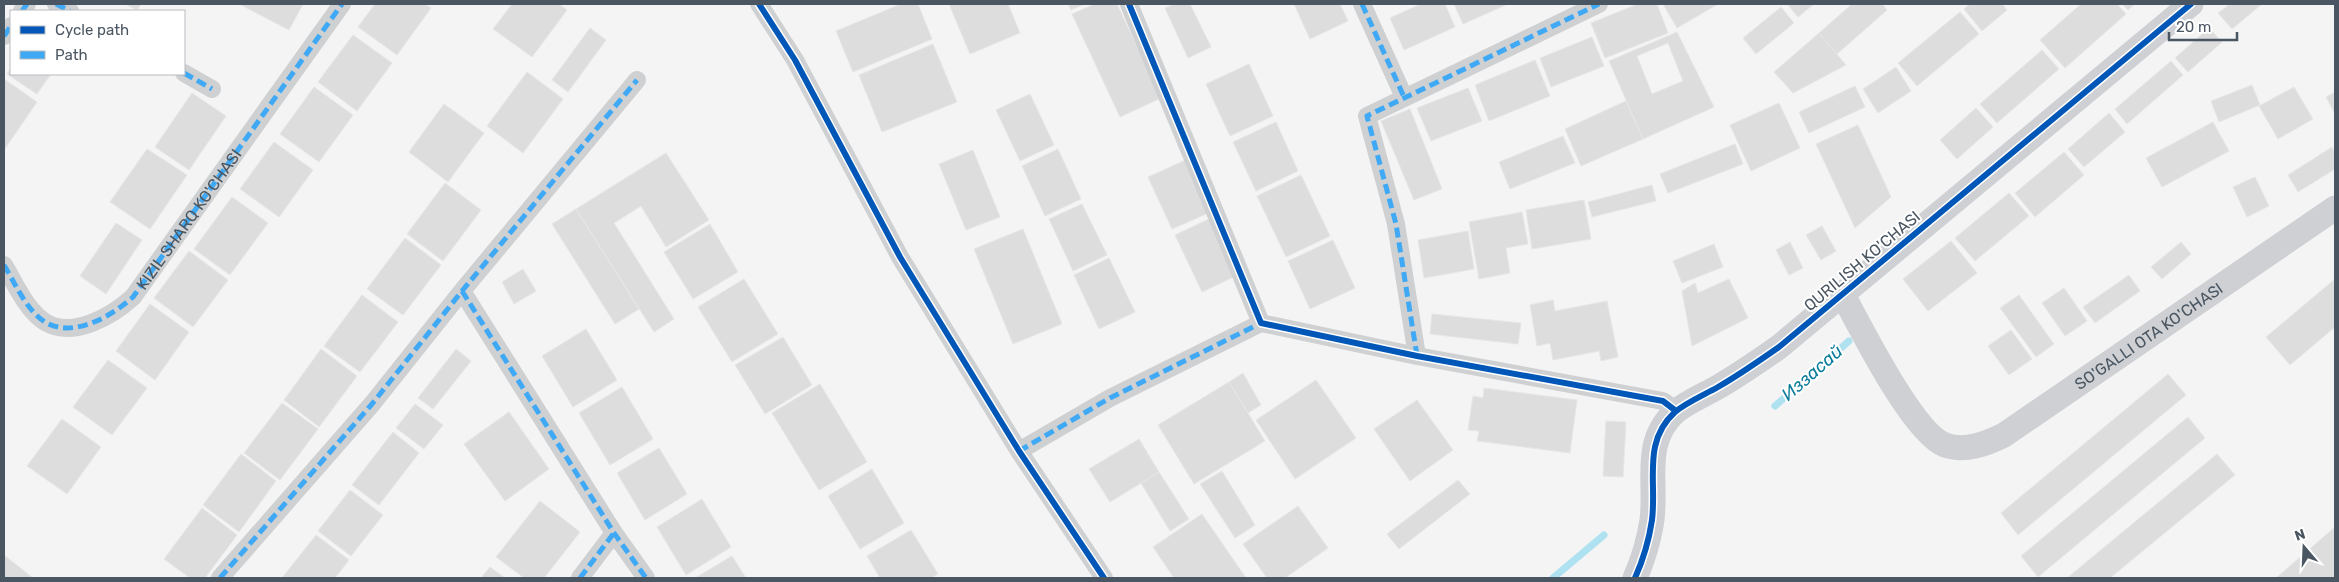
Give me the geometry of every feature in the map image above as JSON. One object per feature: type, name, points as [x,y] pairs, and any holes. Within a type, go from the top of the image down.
[{"type":"street","points":[[56,4],[68,10]]},
{"type":"street","name":"KIZIL SHARQ KO'CHASI","points":[[4,265],[25,300],[45,322],[60,326],[77,327],[93,323],[121,308],[133,297],[342,4]]},
{"type":"street","points":[[759,4],[795,60],[900,257],[1019,451],[1104,578]]},
{"type":"street","points":[[1129,4],[1261,323]]},
{"type":"street","points":[[1362,4],[1404,97]]},
{"type":"street","points":[[1417,356],[1396,224],[1367,116],[1598,4]]},
{"type":"street","name":"QURILISH KO'CHASI","points":[[1635,578],[1642,562],[1652,520],[1654,444],[1664,424],[1676,411],[1755,364],[1843,295],[2191,4]]},
{"type":"street","points":[[185,74],[212,88]]},
{"type":"street","points":[[220,578],[372,404],[462,291],[637,80]]},
{"type":"street","name":"SO'GALLI OTA KO'CHASI","points":[[1843,295],[1899,395],[1931,436],[1938,442],[1956,448],[1981,445],[2004,436],[2335,208]]},
{"type":"street","points":[[462,291],[614,533],[646,578]]},
{"type":"street","points":[[1019,451],[1110,398],[1261,323],[1417,356],[1663,401],[1676,411]]},
{"type":"street","points":[[580,578],[614,533]]},
{"type":"building","points":[[125,4],[141,4],[137,10]]},
{"type":"building","points":[[239,4],[303,4],[289,30]]},
{"type":"building","points":[[375,4],[425,4],[431,8],[397,55],[358,27]]},
{"type":"building","points":[[512,4],[559,4],[567,10],[532,57],[493,29]]},
{"type":"building","points":[[901,4],[918,4],[932,39],[853,72],[836,31]]},
{"type":"building","points":[[949,4],[1008,4],[1020,33],[970,54]]},
{"type":"building","points":[[1068,4],[1085,4],[1071,10]]},
{"type":"building","points":[[1095,4],[1117,4],[1161,98],[1120,117],[1072,14]]},
{"type":"building","points":[[1175,4],[1190,4],[1211,47],[1188,58],[1165,8]]},
{"type":"building","points":[[1294,4],[1340,4],[1348,21],[1310,39]]},
{"type":"building","points":[[1421,4],[1445,4],[1455,27],[1404,50],[1390,18]]},
{"type":"building","points":[[1454,4],[1508,4],[1463,24]]},
{"type":"building","points":[[1638,4],[1657,4],[1668,33],[1605,58],[1591,23]]},
{"type":"building","points":[[1663,4],[1718,4],[1677,28]]},
{"type":"building","points":[[1787,4],[1814,4],[1798,17]]},
{"type":"building","points":[[1852,4],[1882,4],[1887,10],[1837,54],[1819,33]]},
{"type":"building","points":[[1970,4],[2002,4],[2007,10],[1982,31],[1964,9]]},
{"type":"building","points":[[2081,4],[2117,4],[2126,14],[2065,68],[2040,40]]},
{"type":"building","points":[[2122,4],[2135,4],[2128,10]]},
{"type":"building","points":[[2230,4],[2262,4],[2232,29],[2218,13]]},
{"type":"building","points":[[1781,7],[1794,23],[1756,54],[1743,38]]},
{"type":"building","points":[[1960,12],[1979,34],[1917,86],[1898,63]]},
{"type":"building","points":[[590,28],[606,40],[568,92],[552,80]]},
{"type":"building","points":[[2209,28],[2222,42],[2188,72],[2175,58]]},
{"type":"building","points":[[1677,32],[1714,107],[1643,139],[1609,61]],"holes":[[[1668,43],[1683,81],[1652,94],[1637,56]]]},
{"type":"building","points":[[1819,33],[1846,65],[1793,93],[1774,72]]},
{"type":"building","points":[[353,35],[392,63],[357,111],[318,82]]},
{"type":"building","points":[[1592,37],[1604,66],[1551,87],[1540,58]]},
{"type":"building","points":[[933,44],[957,102],[882,132],[859,75]]},
{"type":"building","points":[[2042,50],[2059,69],[1997,123],[1980,104]]},
{"type":"building","points":[[1535,60],[1550,96],[1489,121],[1475,85]]},
{"type":"building","points":[[2171,61],[2183,75],[2127,124],[2115,109]]},
{"type":"building","points":[[1249,64],[1273,116],[1230,136],[1206,84]]},
{"type":"building","points":[[1896,67],[1911,91],[1878,113],[1863,89]]},
{"type":"building","points":[[10,70],[10,75],[50,75],[37,94],[7,74]]},
{"type":"building","points":[[527,72],[563,99],[523,153],[487,126]]},
{"type":"building","points":[[4,79],[37,102],[4,150]]},
{"type":"building","points":[[2252,85],[2260,105],[2219,122],[2211,101]]},
{"type":"building","points":[[1855,86],[1865,107],[1809,133],[1799,112]]},
{"type":"building","points":[[314,87],[353,115],[319,162],[280,134]]},
{"type":"building","points":[[2294,87],[2313,119],[2278,139],[2259,106]]},
{"type":"building","points":[[1468,88],[1482,121],[1431,141],[1417,108]]},
{"type":"building","points":[[2335,92],[2335,114],[2326,97]]},
{"type":"building","points":[[192,93],[226,116],[189,170],[155,147]]},
{"type":"building","points":[[1030,94],[1054,145],[1020,161],[996,110]]},
{"type":"building","points":[[1626,101],[1643,139],[1581,166],[1565,129]]},
{"type":"building","points":[[1779,103],[1800,148],[1751,171],[1730,125]]},
{"type":"building","points":[[444,104],[484,133],[448,182],[409,152]]},
{"type":"building","points":[[1976,108],[1993,127],[1957,159],[1940,140]]},
{"type":"building","points":[[1410,109],[1442,189],[1414,200],[1381,121]]},
{"type":"building","points":[[2109,113],[2125,132],[2084,167],[2068,149]]},
{"type":"building","points":[[1276,122],[1298,171],[1256,191],[1233,142]]},
{"type":"building","points":[[2213,122],[2229,151],[2162,187],[2146,158]]},
{"type":"building","points":[[1858,125],[1891,197],[1855,228],[1816,144]]},
{"type":"building","points":[[1563,136],[1575,163],[1510,189],[1499,162]]},
{"type":"building","points":[[274,142],[313,170],[279,217],[240,189]]},
{"type":"building","points":[[1735,144],[1743,164],[1668,193],[1660,174]]},
{"type":"building","points":[[2332,147],[2335,153],[2335,169],[2298,192],[2288,175]]},
{"type":"building","points":[[147,149],[187,175],[150,229],[110,202]]},
{"type":"building","points":[[1058,149],[1081,199],[1045,216],[1022,166]]},
{"type":"building","points":[[973,150],[1000,217],[966,230],[939,164]]},
{"type":"building","points":[[2064,152],[2084,175],[2035,217],[2015,193]]},
{"type":"building","points":[[666,153],[709,220],[666,247],[641,206],[614,223],[674,319],[654,332],[576,209]]},
{"type":"building","points":[[1188,159],[1213,211],[1172,229],[1148,177]]},
{"type":"building","points":[[1301,175],[1330,236],[1286,257],[1257,196]]},
{"type":"building","points":[[2255,177],[2269,206],[2247,217],[2233,187]]},
{"type":"building","points":[[445,183],[481,210],[443,261],[407,234]]},
{"type":"building","points":[[1652,185],[1656,201],[1592,217],[1588,202]]},
{"type":"building","points":[[2009,193],[2029,216],[1975,261],[1955,238]]},
{"type":"building","points":[[232,197],[268,223],[230,275],[194,249]]},
{"type":"building","points":[[1584,200],[1591,239],[1532,249],[1526,210]]},
{"type":"building","points":[[1082,204],[1107,255],[1073,271],[1049,219]]},
{"type":"building","points":[[576,209],[639,309],[615,324],[552,224]]},
{"type":"building","points":[[1522,212],[1528,244],[1506,248],[1510,273],[1479,279],[1469,222]]},
{"type":"building","points":[[1213,217],[1240,274],[1202,292],[1175,235]]},
{"type":"building","points":[[116,223],[142,240],[106,294],[80,276]]},
{"type":"building","points":[[710,224],[738,272],[693,299],[664,252]]},
{"type":"building","points":[[1822,226],[1836,251],[1821,260],[1806,235]]},
{"type":"building","points":[[1023,229],[1062,324],[1013,344],[974,249]]},
{"type":"building","points":[[1468,231],[1474,269],[1424,278],[1418,240]]},
{"type":"building","points":[[405,238],[441,265],[403,315],[367,289]]},
{"type":"building","points":[[1333,240],[1355,288],[1310,309],[1288,261]]},
{"type":"building","points":[[1951,241],[1977,273],[1928,311],[1903,279]]},
{"type":"building","points":[[1790,242],[1803,268],[1789,275],[1776,250]]},
{"type":"building","points":[[2181,242],[2191,254],[2162,279],[2151,267]]},
{"type":"building","points":[[1714,244],[1723,267],[1682,283],[1673,261]]},
{"type":"building","points":[[189,251],[228,280],[193,327],[154,298]]},
{"type":"building","points":[[1109,258],[1135,312],[1099,329],[1074,275]]},
{"type":"building","points":[[523,269],[536,291],[514,304],[502,282]]},
{"type":"building","points":[[2129,275],[2140,291],[2095,323],[2083,307]]},
{"type":"building","points":[[744,279],[778,334],[732,362],[698,307]]},
{"type":"building","points":[[1729,279],[1748,318],[1692,346],[1682,291],[1695,283],[1698,293]]},
{"type":"building","points":[[2335,279],[2335,327],[2290,365],[2266,337]]},
{"type":"building","points":[[2064,288],[2087,321],[2065,336],[2042,303]]},
{"type":"building","points":[[362,295],[398,322],[360,372],[324,346]]},
{"type":"building","points":[[2019,295],[2054,344],[2036,357],[2000,308]]},
{"type":"building","points":[[1553,300],[1555,311],[1607,301],[1618,357],[1601,361],[1599,351],[1553,360],[1550,343],[1537,346],[1530,305]]},
{"type":"building","points":[[150,304],[189,332],[155,380],[116,351]]},
{"type":"building","points":[[1432,314],[1521,323],[1518,344],[1430,334]]},
{"type":"building","points":[[586,329],[617,380],[573,407],[542,356]]},
{"type":"building","points":[[2011,330],[2032,359],[2009,375],[1988,346]]},
{"type":"building","points":[[783,337],[812,385],[765,414],[735,365]]},
{"type":"building","points":[[321,349],[357,376],[319,427],[284,400]]},
{"type":"building","points":[[456,349],[471,361],[433,409],[418,398]]},
{"type":"building","points":[[108,360],[147,388],[112,435],[73,407]]},
{"type":"building","points":[[1243,373],[1261,405],[1248,413],[1229,382]]},
{"type":"building","points":[[2168,374],[2186,395],[2018,535],[2001,513]]},
{"type":"building","points":[[1316,380],[1356,438],[1295,479],[1256,420]]},
{"type":"building","points":[[1229,382],[1265,441],[1194,484],[1158,425]]},
{"type":"building","points":[[820,384],[867,462],[819,490],[772,413]]},
{"type":"building","points":[[622,387],[653,439],[610,465],[579,413]]},
{"type":"building","points":[[1484,388],[1577,400],[1570,453],[1477,441],[1479,431],[1468,430],[1473,396],[1483,398]]},
{"type":"building","points":[[1417,400],[1453,450],[1410,481],[1374,429]]},
{"type":"building","points":[[282,403],[318,429],[280,480],[244,453]]},
{"type":"building","points":[[415,404],[443,425],[424,449],[396,428]]},
{"type":"building","points":[[509,412],[549,469],[505,501],[464,444]]},
{"type":"building","points":[[2188,417],[2205,438],[2038,577],[2021,556]]},
{"type":"building","points":[[62,419],[101,447],[67,494],[27,466]]},
{"type":"building","points":[[1606,421],[1626,422],[1623,477],[1603,476]]},
{"type":"building","points":[[393,432],[419,453],[379,505],[352,485]]},
{"type":"building","points":[[1139,439],[1159,472],[1110,502],[1089,469]]},
{"type":"building","points":[[659,448],[687,494],[645,520],[617,473]]},
{"type":"building","points":[[241,454],[276,481],[239,532],[203,505]]},
{"type":"building","points":[[2217,454],[2235,475],[2110,578],[2067,578]]},
{"type":"building","points":[[872,469],[904,523],[860,549],[828,496]]},
{"type":"building","points":[[1222,471],[1255,525],[1235,538],[1200,484]]},
{"type":"building","points":[[1159,472],[1189,519],[1170,531],[1141,483]]},
{"type":"building","points":[[1458,480],[1470,494],[1399,549],[1387,534]]},
{"type":"building","points":[[350,490],[383,515],[351,556],[318,531]]},
{"type":"building","points":[[702,499],[731,547],[686,575],[657,527]]},
{"type":"building","points":[[540,501],[580,532],[544,578],[524,578],[496,557]]},
{"type":"building","points":[[1298,506],[1328,548],[1285,578],[1267,578],[1243,544]]},
{"type":"building","points":[[202,508],[237,535],[205,578],[190,578],[164,559]]},
{"type":"building","points":[[1202,514],[1246,578],[1174,578],[1153,547]]},
{"type":"building","points":[[2335,527],[2335,578],[2276,578]]},
{"type":"building","points":[[911,530],[938,574],[931,578],[880,578],[867,556]]},
{"type":"building","points":[[316,535],[349,560],[335,578],[282,578]]},
{"type":"building","points":[[4,555],[33,578],[4,578]]},
{"type":"building","points":[[732,556],[746,578],[695,578]]},
{"type":"building","points":[[490,567],[505,578],[481,578]]},
{"type":"waterway","name":"Иззасай","points":[[1775,406],[1849,341]]},
{"type":"waterway","name":"Иззасай","points":[[1553,578],[1604,535]]},
{"type":"marked path","points":[[23,10],[27,4]]},
{"type":"marked path","points":[[56,4],[68,10]]},
{"type":"marked path","points":[[4,265],[32,311],[45,322],[56,327],[80,327],[92,323],[124,304],[133,297],[342,4]]},
{"type":"marked path","points":[[1362,4],[1404,97]]},
{"type":"marked path","points":[[1417,356],[1396,224],[1367,116],[1599,4]]},
{"type":"marked path","points":[[4,36],[10,27]]},
{"type":"marked path","points":[[185,74],[212,89]]},
{"type":"marked path","points":[[220,578],[372,404],[462,291],[637,80]]},
{"type":"marked path","points":[[462,291],[614,533],[646,578]]},
{"type":"marked path","points":[[1019,451],[1110,398],[1261,323]]},
{"type":"marked path","points":[[580,578],[614,533]]},
{"type":"cycle path","points":[[759,4],[795,60],[900,257],[1019,451],[1104,578]]},
{"type":"cycle path","points":[[1129,4],[1261,323],[1417,356],[1663,401],[1676,411]]},
{"type":"cycle path","points":[[1635,578],[1641,564],[1652,520],[1653,463],[1658,436],[1675,412],[1734,378],[1779,347],[2191,4]]}]
